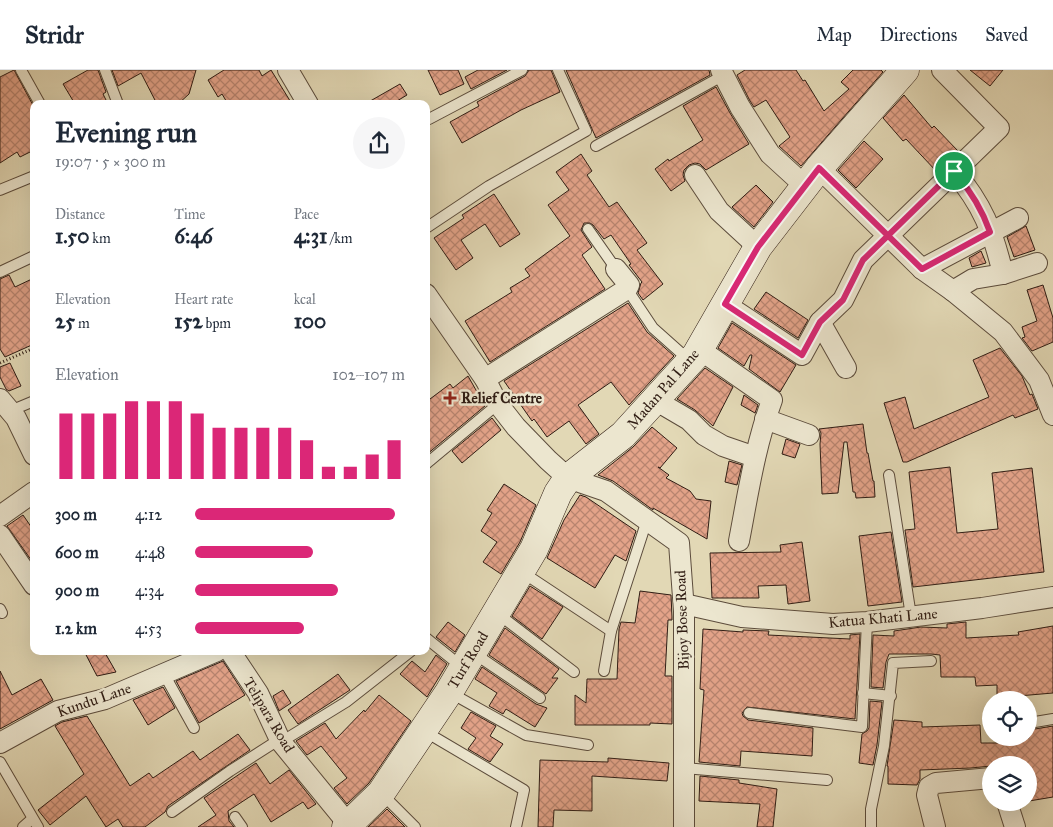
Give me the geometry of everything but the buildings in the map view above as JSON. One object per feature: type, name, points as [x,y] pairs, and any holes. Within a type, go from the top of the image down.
[{"type":"street","points":[[288,70],[306,100]]},
{"type":"street","name":"Madan Pal Lane","points":[[568,478],[623,435],[695,355],[758,247],[812,177],[904,70]]},
{"type":"street","points":[[725,304],[802,355],[820,322],[843,300],[863,260],[999,128],[942,70]]},
{"type":"street","points":[[722,73],[740,107],[770,154],[812,177],[888,235],[922,269],[953,291],[1003,332],[1039,380],[1053,415]]},
{"type":"street","points":[[954,171],[968,188],[983,212],[997,248],[1002,274]]},
{"type":"street","points":[[695,175],[719,211],[758,247]]},
{"type":"street","points":[[922,269],[1018,218]]},
{"type":"street","points":[[953,291],[973,279],[1002,274],[1037,263]]},
{"type":"street","points":[[485,379],[627,289],[629,285],[616,269]]},
{"type":"street","points":[[432,316],[485,379],[498,404],[516,427],[568,478]]},
{"type":"street","points":[[820,322],[846,368]]},
{"type":"street","points":[[695,355],[772,400],[755,457],[738,541]]},
{"type":"street","points":[[655,400],[689,420],[704,435],[723,446],[755,457]]},
{"type":"street","points":[[5,405],[16,418],[30,447]]},
{"type":"street","points":[[765,419],[809,435]]},
{"type":"street","name":"Bijoy Bose Road","points":[[568,478],[606,492],[679,543],[684,604],[684,827]]},
{"type":"street","name":"Turf Road","points":[[349,826],[381,793],[449,692],[534,549],[558,493],[568,478]]},
{"type":"street","points":[[0,516],[30,495]]},
{"type":"street","points":[[0,535],[30,579]]},
{"type":"street","name":"Katua Khati Lane","points":[[684,604],[742,617],[833,624],[867,622],[982,608],[1053,597]]},
{"type":"street","name":"Kundu Lane","points":[[0,743],[58,711],[106,699],[208,655]]},
{"type":"street","name":"Telipara Road","points":[[233,655],[258,693],[281,741],[349,826]]},
{"type":"street","points":[[935,827],[927,795],[928,787],[936,783],[982,779]]},
{"type":"street","points":[[1011,811],[1015,827]]},
{"type":"lane","points":[[20,70],[38,100]]},
{"type":"lane","points":[[105,70],[116,100]]},
{"type":"lane","points":[[430,117],[522,70]]},
{"type":"lane","points":[[430,225],[488,186],[586,131],[558,70]]},
{"type":"lane","points":[[596,146],[722,73]]},
{"type":"lane","points":[[0,190],[30,178]]},
{"type":"lane","points":[[588,228],[616,269]]},
{"type":"lane","points":[[0,272],[30,258]]},
{"type":"lane","points":[[627,289],[653,328],[695,355]]},
{"type":"lane","points":[[5,405],[30,402]]},
{"type":"lane","points":[[430,461],[498,404]]},
{"type":"lane","points":[[889,475],[912,616]]},
{"type":"lane","points":[[604,671],[611,631],[647,520]]},
{"type":"lane","points":[[521,571],[611,631]]},
{"type":"lane","points":[[496,612],[574,672]]},
{"type":"lane","points":[[749,712],[862,727],[867,622]]},
{"type":"lane","points":[[430,640],[540,698]]},
{"type":"lane","points":[[172,812],[230,771],[346,702],[406,655]]},
{"type":"lane","points":[[871,827],[870,809],[884,746],[893,663],[931,661]]},
{"type":"lane","points":[[164,674],[194,728]]},
{"type":"lane","points":[[449,692],[526,735],[588,745]]},
{"type":"lane","points":[[864,692],[890,696]]},
{"type":"lane","points":[[1037,722],[1053,719]]},
{"type":"lane","points":[[424,731],[524,790],[516,827]]},
{"type":"lane","points":[[0,762],[35,823],[23,827]]},
{"type":"lane","points":[[684,768],[827,780]]},
{"type":"lane","points":[[381,793],[415,827]]},
{"type":"lane","points":[[235,818],[242,827]]},
{"type":"path","points":[[0,363],[30,350]]},
{"type":"place","name":"Relief Centre","points":[[450,398]]},
{"type":"route","points":[[954,171],[888,235],[863,260],[843,300],[820,322],[802,355],[725,304],[758,247],[819,168],[888,235],[922,269],[990,232],[983,212],[968,188],[954,171]]}]
